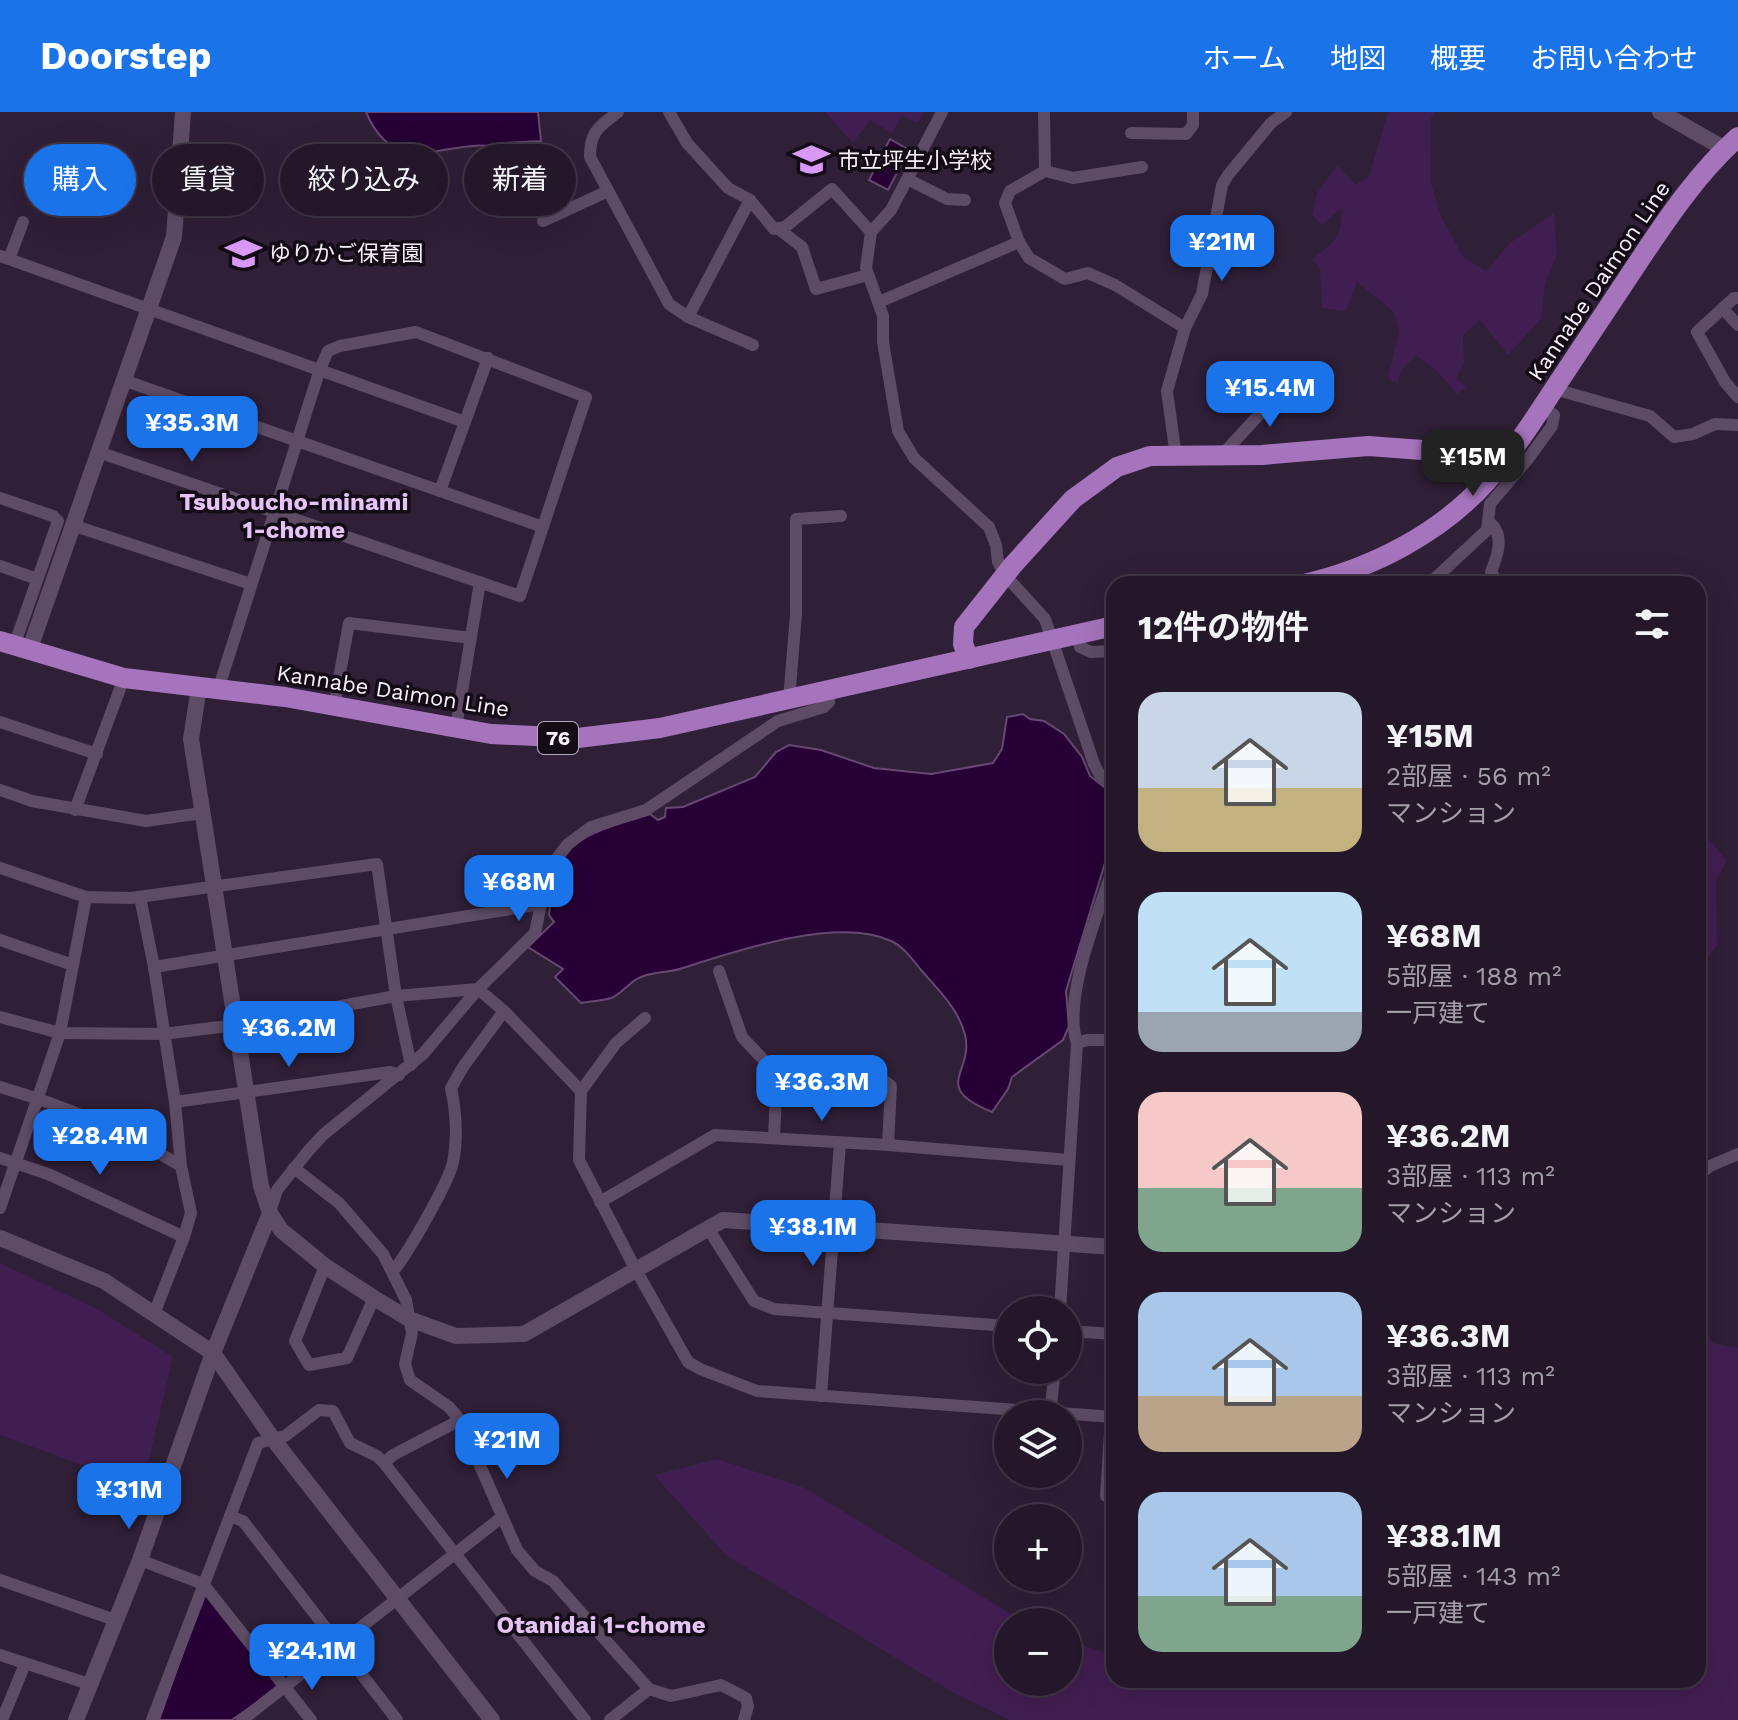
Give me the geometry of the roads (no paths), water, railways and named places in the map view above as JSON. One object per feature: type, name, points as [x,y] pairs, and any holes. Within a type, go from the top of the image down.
[{"type":"main road","name":"Kannabe Daimon Line","points":[[1332,576],[1409,543],[1466,502],[1486,482],[1542,407],[1667,219],[1696,181],[1734,146]]},
{"type":"main road","points":[[969,659],[963,644],[964,627],[1005,575],[1073,499],[1117,467],[1150,456],[1221,456],[1368,446],[1450,452],[1478,442],[1488,444],[1506,457]]},
{"type":"main road","name":"Kannabe Daimon Line","points":[[14,646],[124,678],[285,697],[503,735],[578,738],[660,728],[1106,628]]},
{"type":"street","points":[[14,646],[72,525],[174,237],[183,112]]},
{"type":"street","points":[[618,112],[596,129],[590,141],[590,157],[669,304],[688,317],[753,345]]},
{"type":"street","points":[[669,112],[687,143],[728,188],[750,200],[774,229],[780,230],[802,247],[816,289],[868,275]]},
{"type":"street","points":[[942,112],[909,180],[891,210],[871,232],[866,268],[879,302],[898,431],[914,458],[989,527],[998,562],[1005,575],[1045,619],[1094,764],[1106,780]]},
{"type":"street","points":[[1044,112],[1045,171]]},
{"type":"street","points":[[1131,133],[1186,134],[1193,125],[1193,112]]},
{"type":"street","points":[[1176,457],[1167,391],[1185,328],[1202,294],[1222,185],[1271,123],[1286,112]]},
{"type":"street","points":[[1660,112],[1734,146]]},
{"type":"street","points":[[1142,167],[1073,178],[1045,171],[1010,191],[1005,203],[1019,242],[1029,258],[1065,279],[1088,273],[1115,285],[1185,328]]},
{"type":"street","points":[[909,180],[947,199],[965,200]]},
{"type":"street","points":[[780,230],[832,189],[871,232]]},
{"type":"street","points":[[543,221],[608,191]]},
{"type":"street","points":[[688,317],[750,200]]},
{"type":"street","points":[[23,222],[5,258],[465,422]]},
{"type":"street","points":[[879,302],[1019,242]]},
{"type":"street","points":[[1738,298],[1734,298],[1697,332],[1725,382],[1738,397]]},
{"type":"street","points":[[1723,309],[1738,325]]},
{"type":"street","points":[[98,452],[274,511],[520,596],[586,397],[416,332],[328,351],[320,369],[274,511],[251,584],[191,739],[261,1186],[270,1213],[281,1230],[325,1266],[409,1319],[456,1336],[524,1334],[723,1220],[1106,1247]]},
{"type":"street","points":[[440,491],[488,358]]},
{"type":"street","points":[[1221,456],[1292,379]]},
{"type":"street","points":[[123,380],[543,527]]},
{"type":"street","points":[[1554,389],[1650,416],[1674,437],[1693,434],[1721,423],[1738,425]]},
{"type":"street","points":[[1438,576],[1487,530],[1490,504],[1552,426],[1554,415],[1542,407]]},
{"type":"street","points":[[0,498],[53,516],[58,521],[14,646]]},
{"type":"street","points":[[789,700],[796,614],[796,519],[841,516]]},
{"type":"street","points":[[1489,522],[1499,538],[1499,551],[1491,572],[1494,576]]},
{"type":"street","points":[[72,525],[251,584]]},
{"type":"street","points":[[0,566],[37,579]]},
{"type":"street","points":[[456,728],[480,582]]},
{"type":"street","points":[[334,706],[349,623],[471,638]]},
{"type":"street","points":[[1077,635],[1080,647],[1091,652],[1106,651]]},
{"type":"street","points":[[75,810],[124,678]]},
{"type":"street","points":[[76,1720],[140,1560],[213,1353],[277,1190],[324,1134],[411,1065],[478,989],[535,933],[548,870],[568,844],[591,827],[646,810],[778,721],[824,707],[829,702],[829,691]]},
{"type":"street","points":[[0,722],[97,754]]},
{"type":"street","points":[[0,790],[32,801],[146,821],[202,813]]},
{"type":"street","points":[[0,868],[86,897],[140,897],[377,864],[396,996],[411,1065]]},
{"type":"street","points":[[1061,1296],[1077,1043],[1074,1019],[1087,946],[1106,890]]},
{"type":"street","points":[[0,1208],[60,1033],[86,897]]},
{"type":"street","points":[[140,897],[154,967],[175,1102],[181,1166],[191,1213],[154,1314]]},
{"type":"street","points":[[154,967],[541,904]]},
{"type":"street","points":[[0,940],[73,965]]},
{"type":"street","points":[[719,971],[742,1037],[777,1074],[886,1082],[891,1086],[888,1145]]},
{"type":"street","points":[[0,1017],[60,1033],[163,1034],[236,1025],[396,996],[478,989],[504,1011],[581,1091]]},
{"type":"street","points":[[393,1271],[453,1165],[456,1114],[451,1088],[504,1011]]},
{"type":"street","points":[[645,1018],[616,1043],[581,1091],[579,1160],[688,1362],[757,1391],[994,1409]]},
{"type":"street","points":[[1077,1043],[1106,1040]]},
{"type":"street","points":[[175,1102],[390,1072],[399,1075]]},
{"type":"street","points":[[774,1137],[777,1074]]},
{"type":"street","points":[[0,1087],[98,1120],[181,1166]]},
{"type":"street","points":[[600,1202],[715,1135],[1069,1160]]},
{"type":"street","points":[[821,1396],[840,1143]]},
{"type":"street","points":[[1706,1169],[1738,1154]]},
{"type":"street","points":[[0,1158],[87,1191],[184,1237]]},
{"type":"street","points":[[294,1168],[339,1203],[366,1232],[393,1271],[406,1300],[412,1333],[405,1364],[410,1380],[449,1407],[460,1420],[470,1436],[517,1550],[530,1567],[553,1581],[649,1689],[671,1696],[721,1685],[746,1698],[748,1706],[744,1720]]},
{"type":"street","points":[[709,1230],[754,1301],[774,1309],[994,1325]]},
{"type":"street","points":[[0,1238],[104,1281],[213,1353],[273,1439],[492,1720]]},
{"type":"street","points":[[325,1266],[295,1341],[309,1365],[347,1358],[374,1298]]},
{"type":"street","points":[[1082,1332],[1106,1333]]},
{"type":"street","points":[[152,1720],[258,1443],[285,1436],[319,1410],[333,1411],[350,1443],[377,1456],[384,1463],[585,1720]]},
{"type":"street","points":[[1082,1415],[1106,1417]]},
{"type":"street","points":[[384,1463],[393,1455],[460,1420]]},
{"type":"street","points":[[230,1516],[243,1521],[397,1720]]},
{"type":"street","points":[[242,1720],[502,1517]]},
{"type":"street","points":[[140,1560],[203,1584],[311,1720]]},
{"type":"street","points":[[0,1580],[115,1620]]},
{"type":"street","points":[[0,1655],[89,1684]]},
{"type":"street","points":[[2,1720],[25,1664]]},
{"type":"street","points":[[610,1720],[649,1689]]},
{"type":"place","name":"市立坪生小学校","points":[[812,160]]},
{"type":"place","name":"ゆりかご保育園","points":[[243,253]]},
{"type":"district","name":"Tsuboucho-minami 1-chome","points":[[294,516]]},
{"type":"district","name":"Otanidai 1-chome","points":[[601,1625]]}]
